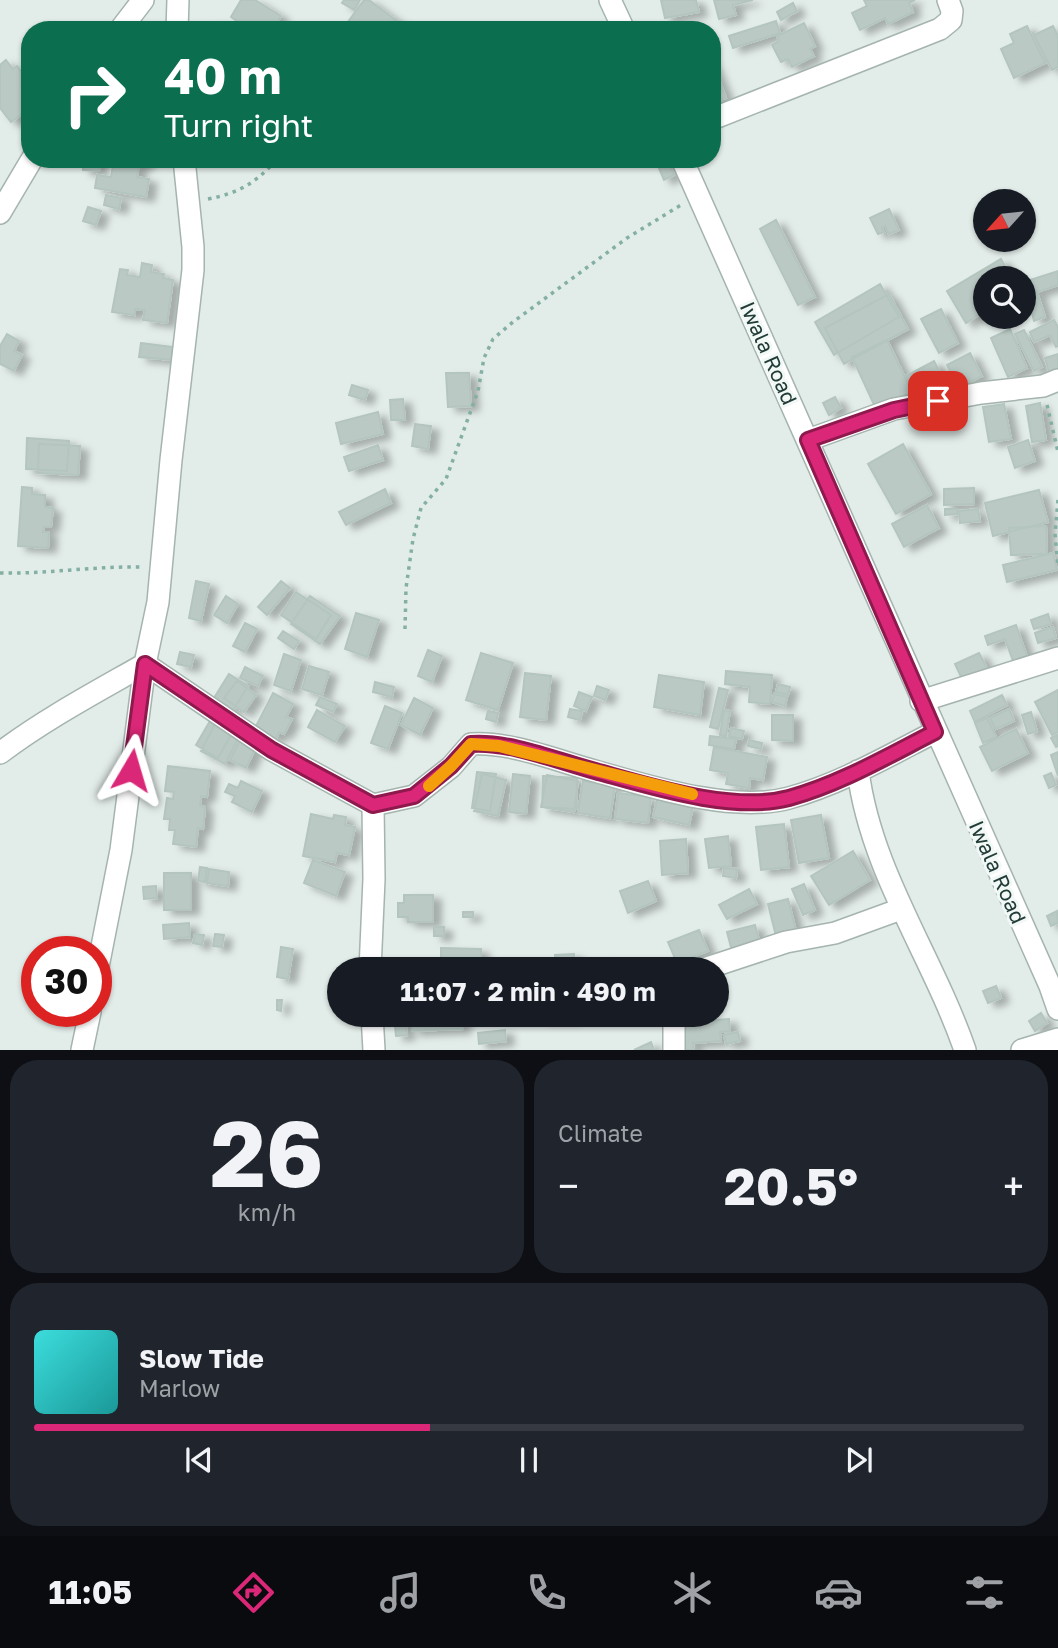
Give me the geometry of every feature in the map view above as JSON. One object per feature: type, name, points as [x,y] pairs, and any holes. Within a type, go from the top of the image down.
[{"type":"street","points":[[127,21],[143,0]]},
{"type":"street","points":[[177,21],[178,0]]},
{"type":"street","points":[[610,0],[620,21]]},
{"type":"street","points":[[721,115],[947,25],[952,12],[948,0]]},
{"type":"street","points":[[0,213],[27,168]]},
{"type":"street","points":[[104,936],[121,850],[145,664],[158,602],[193,270],[185,168]]},
{"type":"street","name":"Iwala Road","points":[[686,168],[921,701],[1054,985],[1058,1009]]},
{"type":"street","points":[[808,440],[894,410],[1050,383]]},
{"type":"street","points":[[921,701],[1058,658]]},
{"type":"street","points":[[0,753],[44,723],[145,664]]},
{"type":"street","points":[[145,664],[272,750],[373,805],[414,796],[451,766],[471,744],[499,746],[713,800],[747,802],[787,799],[858,771],[935,732]]},
{"type":"street","points":[[858,771],[869,822],[901,909],[943,991],[965,1049]]},
{"type":"street","points":[[371,957],[374,879],[373,805]]},
{"type":"street","points":[[729,961],[786,942],[835,933],[901,909]]},
{"type":"street","points":[[82,1049],[87,1027]]},
{"type":"street","points":[[373,1027],[374,1049]]},
{"type":"street","points":[[674,1027],[674,1049]]},
{"type":"street","points":[[1022,1049],[1058,1039]]},
{"type":"path","points":[[188,202],[230,194],[261,178],[269,168]]},
{"type":"path","points":[[405,629],[406,588],[413,539],[421,508],[446,479],[478,391],[484,358],[493,339],[627,238],[698,195]]},
{"type":"path","points":[[1050,383],[1058,452]]},
{"type":"path","points":[[1058,500],[1055,534],[1058,566]]},
{"type":"path","points":[[0,573],[60,572],[117,566],[161,568]]},
{"type":"building","points":[[241,0],[255,0],[281,16],[278,21],[237,21],[231,17]]},
{"type":"building","points":[[344,0],[360,0],[354,10],[342,3]]},
{"type":"building","points":[[364,0],[369,0],[397,21],[349,21]]},
{"type":"building","points":[[661,0],[696,0],[699,12],[665,18]]},
{"type":"building","points":[[714,0],[753,0],[733,5],[736,15],[719,19]]},
{"type":"building","points":[[864,0],[915,0],[909,3],[913,12],[888,24],[885,18],[860,30],[852,13],[867,6]]},
{"type":"building","points":[[793,3],[797,11],[781,20],[777,12]]},
{"type":"building","points":[[776,21],[780,33],[733,48],[729,36]]},
{"type":"building","points":[[804,23],[815,46],[810,49],[814,56],[792,67],[788,59],[781,62],[772,45],[779,41],[777,36]]},
{"type":"building","points":[[1027,26],[1045,63],[1014,78],[1001,49],[1014,43],[1010,34]]},
{"type":"building","points":[[1053,26],[1058,36],[1058,67],[1052,70],[1034,35]]},
{"type":"building","points":[[6,60],[13,69],[17,66],[21,72],[21,115],[11,122],[0,108],[0,65]]},
{"type":"building","points":[[721,85],[726,98],[721,100]]},
{"type":"building","points":[[83,168],[99,168],[99,171]]},
{"type":"building","points":[[112,168],[138,168],[137,177],[149,179],[146,197],[95,188],[97,175],[111,177]]},
{"type":"building","points":[[659,168],[671,168],[674,175],[664,180]]},
{"type":"building","points":[[106,195],[121,198],[119,209],[104,205]]},
{"type":"building","points":[[88,207],[101,211],[96,225],[83,221]]},
{"type":"building","points":[[889,209],[899,230],[889,234],[885,226],[882,228],[884,232],[878,234],[870,218]]},
{"type":"building","points":[[776,220],[815,297],[798,305],[760,229]]},
{"type":"building","points":[[1001,259],[1005,266],[989,266]]},
{"type":"building","points":[[142,263],[152,265],[151,272],[164,274],[163,278],[173,280],[167,323],[143,320],[145,310],[135,309],[135,315],[112,312],[120,269],[128,270],[127,275],[140,277]]},
{"type":"building","points":[[1058,271],[1058,285],[1037,292],[1045,317],[1036,320],[1036,278]]},
{"type":"building","points":[[973,276],[973,319],[966,323],[947,291]]},
{"type":"building","points":[[880,284],[899,317],[834,355],[815,322]]},
{"type":"building","points":[[889,294],[908,329],[844,364],[825,328]]},
{"type":"building","points":[[941,309],[958,343],[939,353],[921,319]]},
{"type":"building","points":[[1054,320],[1058,327],[1058,346],[1056,347],[1050,335],[1034,342],[1030,332]]},
{"type":"building","points":[[1010,329],[1027,368],[1008,377],[991,338]]},
{"type":"building","points":[[1024,330],[1042,367],[1034,371],[1015,334]]},
{"type":"building","points":[[7,334],[19,341],[14,351],[22,355],[14,371],[0,364],[0,346]]},
{"type":"building","points":[[887,340],[912,392],[876,409],[852,357]]},
{"type":"building","points":[[141,343],[173,347],[172,360],[139,357]]},
{"type":"building","points":[[970,353],[982,376],[958,388],[947,365]]},
{"type":"building","points":[[1058,354],[1058,373],[1050,376],[1045,358]]},
{"type":"building","points":[[934,361],[948,388],[920,402],[906,376]]},
{"type":"building","points":[[446,373],[469,373],[471,406],[448,407]]},
{"type":"building","points":[[352,385],[368,390],[365,400],[349,395]]},
{"type":"building","points":[[835,397],[841,408],[829,415],[823,403]]},
{"type":"building","points":[[403,399],[405,420],[391,420],[390,400]]},
{"type":"building","points":[[1040,403],[1046,440],[1032,442],[1026,406]]},
{"type":"building","points":[[1004,404],[1011,439],[989,442],[983,407]]},
{"type":"building","points":[[378,412],[383,434],[341,444],[336,423]]},
{"type":"building","points":[[415,424],[431,426],[428,449],[412,446]]},
{"type":"building","points":[[27,438],[69,441],[67,471],[26,469]]},
{"type":"building","points":[[1028,440],[1035,461],[1015,468],[1008,447]]},
{"type":"building","points":[[39,444],[80,446],[78,475],[38,473]]},
{"type":"building","points":[[903,444],[931,494],[896,514],[868,464]]},
{"type":"building","points":[[378,445],[383,460],[349,471],[344,457]]},
{"type":"building","points":[[22,487],[32,488],[32,494],[45,495],[45,507],[53,508],[51,527],[44,527],[43,532],[49,532],[48,548],[18,546]]},
{"type":"building","points":[[974,488],[974,504],[944,505],[944,489]]},
{"type":"building","points":[[385,489],[391,503],[346,525],[339,512]]},
{"type":"building","points":[[1039,490],[1048,522],[993,536],[985,503]]},
{"type":"building","points":[[927,505],[939,528],[904,547],[892,524]]},
{"type":"building","points":[[945,509],[957,509],[957,514],[945,515]]},
{"type":"building","points":[[978,509],[980,521],[960,523],[959,511]]},
{"type":"building","points":[[1046,526],[1047,554],[1011,555],[1009,528]]},
{"type":"building","points":[[1053,553],[1057,570],[1007,582],[1003,565]]},
{"type":"building","points":[[196,581],[209,584],[201,621],[189,618]]},
{"type":"building","points":[[281,581],[290,588],[267,615],[258,607]]},
{"type":"building","points":[[296,592],[331,615],[316,639],[281,615]]},
{"type":"building","points":[[226,596],[238,604],[227,623],[214,615]]},
{"type":"building","points":[[310,596],[340,616],[320,644],[291,624]]},
{"type":"building","points":[[356,613],[379,620],[367,657],[345,649]]},
{"type":"building","points":[[1048,614],[1051,624],[1034,629],[1031,620]]},
{"type":"building","points":[[245,623],[257,629],[245,652],[233,646]]},
{"type":"building","points":[[1016,625],[1030,665],[1013,661],[1005,639],[988,645],[985,636]]},
{"type":"building","points":[[1053,627],[1056,638],[1038,643],[1035,633]]},
{"type":"building","points":[[283,631],[299,641],[294,649],[278,638]]},
{"type":"building","points":[[428,650],[442,656],[432,682],[418,676]]},
{"type":"building","points":[[180,652],[194,655],[191,667],[177,664]]},
{"type":"building","points":[[481,653],[513,663],[498,710],[466,700]]},
{"type":"building","points":[[979,653],[987,668],[962,679],[955,664]]},
{"type":"building","points":[[284,654],[301,660],[291,691],[274,685]]},
{"type":"building","points":[[309,666],[329,672],[322,695],[302,689]]},
{"type":"building","points":[[245,667],[263,676],[258,686],[240,678]]},
{"type":"building","points":[[726,671],[772,675],[770,704],[749,702],[750,687],[725,684]]},
{"type":"building","points":[[525,673],[551,676],[546,720],[520,717]]},
{"type":"building","points":[[229,674],[248,686],[233,710],[214,698]]},
{"type":"building","points":[[659,675],[704,682],[700,715],[654,707]]},
{"type":"building","points":[[237,681],[256,695],[244,712],[224,698]]},
{"type":"building","points":[[375,682],[394,687],[392,697],[373,692]]},
{"type":"building","points":[[778,684],[790,687],[788,695],[776,692]]},
{"type":"building","points":[[597,686],[609,690],[605,700],[594,696]]},
{"type":"building","points":[[719,688],[728,690],[718,729],[710,727]]},
{"type":"building","points":[[1058,690],[1058,732],[1052,735],[1035,702]]},
{"type":"building","points":[[579,692],[592,697],[586,711],[574,706]]},
{"type":"building","points":[[273,693],[293,704],[286,717],[292,719],[284,734],[279,732],[276,739],[255,728]]},
{"type":"building","points":[[774,694],[787,697],[785,706],[772,702]]},
{"type":"building","points":[[1002,695],[1007,705],[975,722],[970,711]]},
{"type":"building","points":[[320,697],[337,704],[333,712],[316,705]]},
{"type":"building","points":[[414,698],[433,708],[420,735],[401,725]]},
{"type":"building","points":[[385,706],[402,713],[388,749],[371,743]]},
{"type":"building","points":[[570,709],[582,711],[580,720],[568,717]]},
{"type":"building","points":[[1009,709],[1014,721],[996,729],[990,718]]},
{"type":"building","points":[[317,710],[345,726],[335,742],[308,727]]},
{"type":"building","points":[[724,710],[730,711],[726,736],[720,735]]},
{"type":"building","points":[[488,711],[498,713],[496,722],[486,719]]},
{"type":"building","points":[[1031,712],[1037,731],[1028,734],[1022,715]]},
{"type":"building","points":[[214,714],[236,726],[218,758],[196,745]]},
{"type":"building","points":[[772,715],[793,715],[793,741],[772,740]]},
{"type":"building","points":[[987,718],[996,737],[983,743],[975,723]]},
{"type":"building","points":[[215,724],[239,737],[225,764],[201,751]]},
{"type":"building","points":[[731,728],[744,731],[742,739],[729,736]]},
{"type":"building","points":[[1016,729],[1028,753],[992,771],[980,747]]},
{"type":"building","points":[[243,735],[258,743],[246,768],[230,760]]},
{"type":"building","points":[[1057,735],[1058,746],[1056,747],[1051,738]]},
{"type":"building","points":[[710,736],[736,739],[734,749],[709,745]]},
{"type":"building","points":[[749,740],[762,743],[761,749],[748,746]]},
{"type":"building","points":[[714,747],[767,757],[763,780],[750,778],[749,788],[726,784],[728,773],[710,770]]},
{"type":"building","points":[[1058,752],[1058,776],[1051,755]]},
{"type":"building","points":[[168,766],[210,771],[207,797],[201,796],[200,806],[205,807],[203,829],[198,828],[196,847],[173,844],[175,830],[169,830],[170,819],[164,819],[167,798],[173,799],[174,792],[165,791]]},
{"type":"building","points":[[477,772],[496,774],[490,811],[472,808]]},
{"type":"building","points":[[1051,773],[1056,785],[1049,788],[1044,776]]},
{"type":"building","points":[[482,774],[506,780],[498,816],[474,811]]},
{"type":"building","points":[[513,774],[530,776],[526,814],[509,812]]},
{"type":"building","points":[[547,775],[578,781],[574,812],[541,807]]},
{"type":"building","points":[[543,776],[577,778],[576,809],[542,807]]},
{"type":"building","points":[[241,781],[262,791],[252,812],[232,802],[235,796],[225,792],[229,784],[238,788]]},
{"type":"building","points":[[583,781],[615,786],[610,818],[578,813]]},
{"type":"building","points":[[618,793],[651,797],[648,823],[615,819]]},
{"type":"building","points":[[657,799],[693,807],[689,825],[653,817]]},
{"type":"building","points":[[311,814],[333,819],[334,815],[346,817],[345,825],[355,827],[349,855],[337,853],[335,862],[303,856]]},
{"type":"building","points":[[821,815],[829,858],[799,863],[791,820]]},
{"type":"building","points":[[784,824],[789,867],[761,870],[756,827]]},
{"type":"building","points":[[728,836],[731,866],[709,868],[705,839]]},
{"type":"building","points":[[686,839],[688,873],[662,875],[660,841]]},
{"type":"building","points":[[853,851],[870,880],[829,905],[811,876]]},
{"type":"building","points":[[313,860],[345,872],[336,896],[304,883]]},
{"type":"building","points":[[200,867],[207,868],[205,882],[198,881]]},
{"type":"building","points":[[724,868],[737,869],[736,878],[723,876]]},
{"type":"building","points":[[209,869],[229,872],[228,886],[207,883]]},
{"type":"building","points":[[164,873],[191,873],[191,910],[164,910]]},
{"type":"building","points":[[648,881],[656,901],[628,913],[620,891]]},
{"type":"building","points":[[804,884],[815,910],[803,915],[792,889]]},
{"type":"building","points":[[156,886],[157,898],[144,899],[143,887]]},
{"type":"building","points":[[749,889],[757,904],[727,919],[719,905]]},
{"type":"building","points":[[404,895],[433,895],[433,922],[408,922],[408,917],[398,917],[398,903],[404,903]]},
{"type":"building","points":[[788,899],[796,931],[776,936],[768,904]]},
{"type":"building","points":[[1057,911],[1058,923],[1051,926],[1047,916]]},
{"type":"building","points":[[463,912],[473,912],[473,917],[463,917]]},
{"type":"building","points":[[189,923],[190,937],[164,939],[163,925]]},
{"type":"building","points":[[755,925],[761,948],[733,955],[727,932]]},
{"type":"building","points":[[434,927],[444,927],[444,936],[434,936]]},
{"type":"building","points":[[699,930],[708,951],[692,957],[674,957],[668,942]]},
{"type":"building","points":[[195,934],[204,935],[202,945],[193,943]]},
{"type":"building","points":[[215,934],[224,935],[222,947],[213,946]]},
{"type":"building","points":[[281,947],[293,949],[288,979],[277,977]]},
{"type":"building","points":[[441,948],[481,949],[481,957],[441,957]]},
{"type":"building","points":[[574,954],[574,957],[555,957]]},
{"type":"building","points":[[996,986],[1001,998],[988,1003],[983,991]]},
{"type":"building","points":[[277,1000],[282,1000],[281,1011],[277,1010]]},
{"type":"building","points":[[1041,1013],[1047,1023],[1035,1031],[1029,1021]]},
{"type":"building","points":[[729,1019],[730,1031],[720,1032],[721,1041],[693,1043],[694,1050],[685,1050],[683,1027],[729,1027]]},
{"type":"building","points":[[395,1027],[406,1027],[407,1035],[396,1036]]},
{"type":"building","points":[[412,1027],[463,1029],[412,1031]]},
{"type":"building","points":[[505,1030],[506,1041],[479,1044],[478,1033]]},
{"type":"building","points":[[738,1032],[740,1041],[726,1044],[724,1035]]},
{"type":"building","points":[[651,1042],[654,1050],[634,1050]]},
{"type":"slow traffic","points":[[429,786],[464,750],[471,744],[479,743],[692,794]]},
{"type":"route","points":[[131,770],[145,664],[272,750],[373,805],[414,796],[428,787],[471,744],[479,743],[554,759],[713,800],[747,802],[787,799],[858,771],[935,732],[808,440],[894,410],[938,401]]}]
